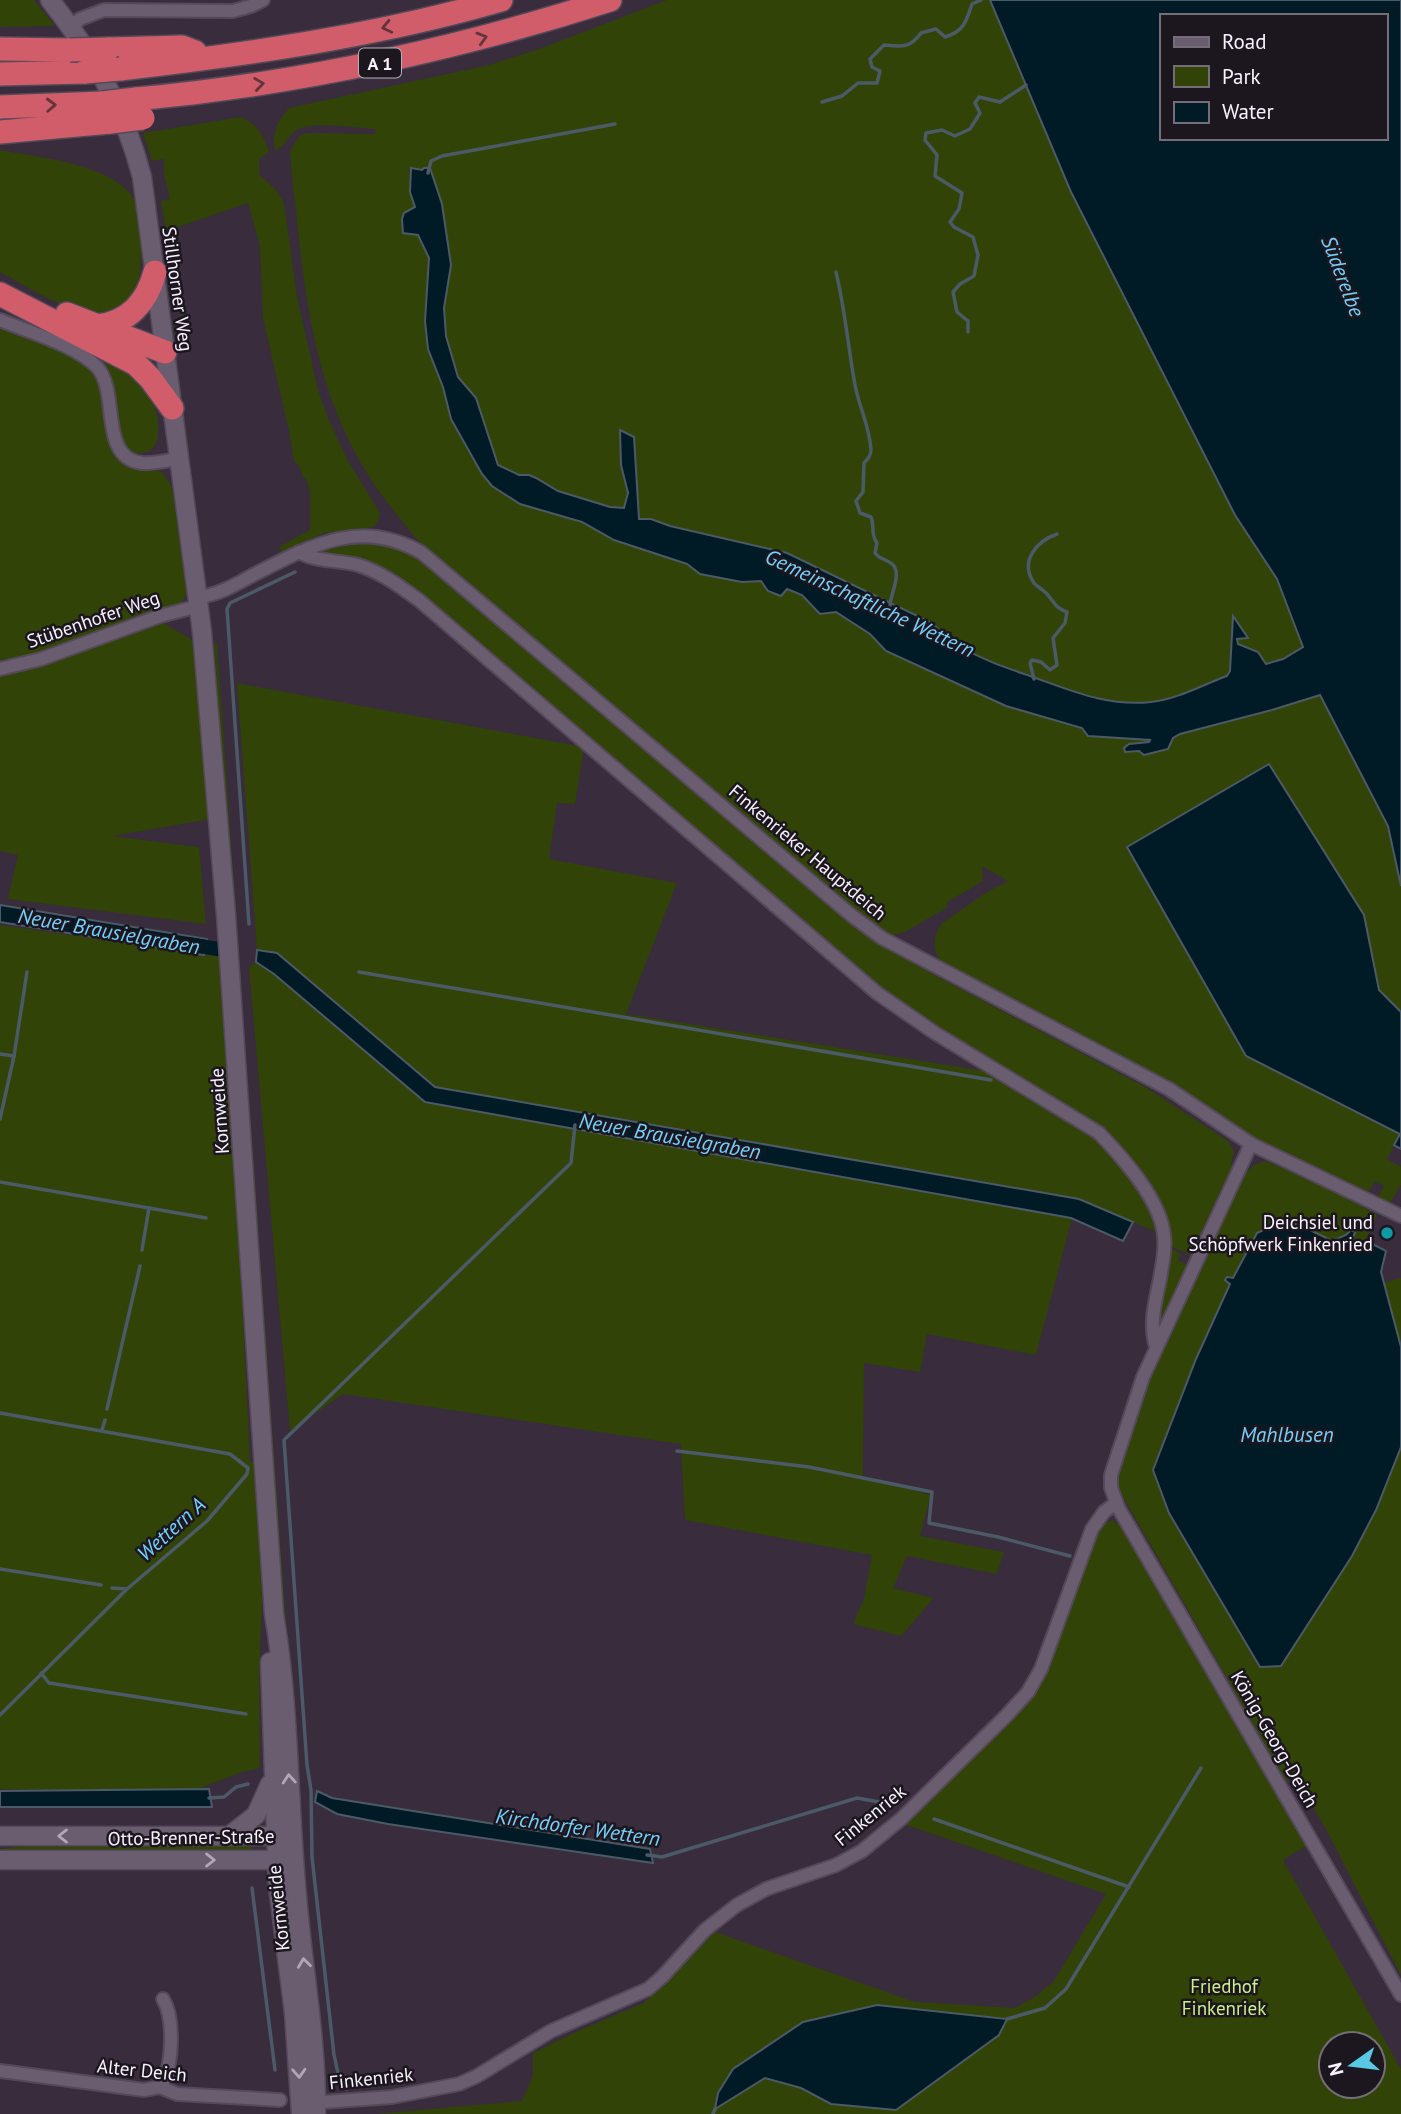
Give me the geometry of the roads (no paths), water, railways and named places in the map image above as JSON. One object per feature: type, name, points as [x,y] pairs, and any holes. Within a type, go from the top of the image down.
[{"type":"highway","name":"A 1","points":[[0,74],[120,69],[277,50],[360,34],[502,0]]},
{"type":"highway","name":"A 1","points":[[0,107],[106,113],[139,109],[192,94],[367,66],[466,43],[610,0]]},
{"type":"highway","points":[[0,49],[70,51],[182,47],[215,58]]},
{"type":"highway","points":[[6,132],[106,113]]},
{"type":"highway","points":[[97,326],[122,320],[136,310],[148,293],[155,272]]},
{"type":"highway","points":[[0,281],[97,326],[166,352]]},
{"type":"highway","points":[[0,294],[136,364],[173,408]]},
{"type":"highway","points":[[136,364],[147,363],[166,352]]},
{"type":"main road","name":"Stillhorner Weg","points":[[50,0],[106,80],[134,148],[142,177],[198,602]]},
{"type":"main road","name":"Kornweide","points":[[198,602],[226,915],[274,1614],[281,1657],[293,1847],[314,2053],[308,2108]]},
{"type":"main road","name":"Kornweide","points":[[274,1614],[270,1658],[276,1860],[308,2108]]},
{"type":"main road","points":[[229,1836],[247,1825],[256,1815],[268,1792],[274,1770]]},
{"type":"main road","name":"Otto-Brenner-Straße","points":[[0,1836],[275,1836],[293,1847],[276,1860],[0,1860]]},
{"type":"street","points":[[71,27],[80,19],[104,10],[233,11],[263,0]]},
{"type":"street","points":[[0,320],[79,353],[98,368],[105,378],[109,392],[114,440],[128,457],[140,463],[179,459]]},
{"type":"street","name":"Finkenrieker Hauptdeich","points":[[198,602],[325,541],[362,536],[391,538],[422,553],[882,938],[1169,1090],[1251,1144],[1401,1216]]},
{"type":"street","points":[[299,552],[307,556],[362,566],[399,586],[877,993],[935,1033],[1100,1133],[1121,1155],[1146,1190],[1162,1223],[1164,1258],[1151,1324],[1156,1347]]},
{"type":"street","name":"Stübenhofer Weg","points":[[0,670],[41,659],[198,602]]},
{"type":"street","points":[[1116,1503],[1111,1488],[1111,1475],[1143,1377],[1251,1144]]},
{"type":"street","name":"König-Georg-Deich","points":[[1116,1503],[1401,1995]]},
{"type":"street","name":"Finkenriek","points":[[308,2108],[409,2095],[468,2081],[538,2038],[648,1989],[715,1921],[749,1898],[766,1889],[836,1865],[862,1851],[901,1819],[974,1749],[1028,1692],[1046,1657],[1092,1529],[1104,1512],[1116,1503]]},
{"type":"street","points":[[160,2087],[167,2072],[171,2022],[163,2000]]},
{"type":"street","name":"Alter Deich","points":[[0,2071],[144,2090],[160,2087],[177,2094],[280,2100]]},
{"type":"water","points":[[990,0],[1401,0],[1401,886],[1388,826],[1320,695],[1180,734],[1173,738],[1168,749],[1144,755],[1139,751],[1125,752],[1124,748],[1129,744],[1150,740],[1088,736],[1082,728],[1006,706],[886,651],[870,634],[836,612],[820,614],[802,595],[787,589],[781,596],[768,591],[761,581],[742,582],[700,574],[687,564],[614,540],[582,522],[520,504],[492,486],[482,474],[451,419],[443,387],[428,349],[425,321],[429,258],[418,235],[403,233],[404,213],[415,207],[410,192],[411,168],[430,168],[442,204],[451,265],[444,308],[446,336],[458,377],[476,398],[498,465],[519,475],[529,475],[558,491],[610,507],[624,508],[628,493],[621,465],[620,430],[634,437],[639,519],[651,519],[670,526],[787,553],[932,623],[953,642],[978,656],[1089,696],[1135,703],[1180,695],[1227,676],[1230,671],[1233,616],[1248,638],[1237,639],[1238,644],[1258,652],[1266,664],[1283,659],[1303,647],[1277,579],[1235,515],[1071,192]]},
{"type":"water","points":[[1269,764],[1364,915],[1379,990],[1401,1012],[1401,1149],[1394,1145],[1400,1134],[1246,1056],[1127,847]]},
{"type":"water","points":[[0,905],[207,939],[204,955],[0,922]]},
{"type":"water","points":[[257,950],[277,953],[435,1087],[1079,1199],[1133,1222],[1123,1241],[1071,1218],[425,1102],[274,974],[256,962]]},
{"type":"water","name":"Mahlbusen","points":[[1280,1222],[1300,1225],[1332,1241],[1351,1230],[1355,1232],[1354,1245],[1364,1249],[1369,1242],[1386,1251],[1381,1272],[1401,1347],[1401,1447],[1376,1510],[1352,1556],[1281,1666],[1260,1667],[1169,1513],[1153,1470],[1196,1359],[1230,1284],[1225,1280],[1227,1277],[1233,1278],[1257,1233]]},
{"type":"water","points":[[209,1789],[212,1807],[0,1807],[0,1791]]},
{"type":"water","points":[[317,1791],[332,1798],[650,1849],[653,1863],[337,1814],[315,1802]]},
{"type":"water","points":[[877,2005],[1007,2019],[999,2035],[896,2110],[831,2104],[801,2088],[765,2078],[715,2109],[718,2093],[733,2069],[803,2022]]},
{"type":"waterway","points":[[822,102],[842,96],[858,83],[877,83],[880,71],[872,67],[870,59],[884,45],[906,45],[921,33],[936,29],[945,37],[951,35],[963,25],[972,4],[981,0]]},
{"type":"waterway","points":[[968,332],[968,321],[957,312],[953,292],[960,284],[974,276],[978,255],[973,237],[950,222],[959,209],[962,193],[935,176],[937,155],[925,140],[926,133],[942,130],[955,136],[970,129],[980,113],[975,103],[979,97],[1000,102],[1026,85]]},
{"type":"waterway","points":[[428,173],[431,161],[442,156],[615,124]]},
{"type":"waterway","name":"Gemeinschaftliche Wettern","points":[[836,272],[855,385],[871,449],[864,463],[863,492],[856,501],[860,513],[871,517],[877,543],[875,553],[892,564],[896,570],[890,606]]},
{"type":"waterway","points":[[1034,679],[1030,663],[1032,660],[1041,662],[1050,670],[1057,665],[1053,638],[1065,623],[1067,612],[1058,607],[1034,583],[1028,567],[1029,560],[1037,547],[1057,534]]},
{"type":"waterway","points":[[249,924],[227,609],[230,603],[295,572]]},
{"type":"waterway","name":"Neuer Brausielgraben","points":[[188,944],[218,949]]},
{"type":"waterway","points":[[0,1119],[14,1056],[27,972]]},
{"type":"waterway","points":[[359,972],[991,1080]]},
{"type":"waterway","points":[[0,1054],[14,1056]]},
{"type":"waterway","points":[[347,2089],[340,2078],[334,2055],[312,1857],[311,1790],[284,1440],[571,1163],[575,1125]]},
{"type":"waterway","points":[[0,1182],[206,1218]]},
{"type":"waterway","points":[[142,1250],[149,1208]]},
{"type":"waterway","points":[[107,1409],[140,1266]]},
{"type":"waterway","name":"Wettern A","points":[[0,1413],[230,1454],[248,1468],[247,1474],[207,1521],[127,1589],[0,1715]]},
{"type":"waterway","points":[[102,1430],[105,1420]]},
{"type":"waterway","points":[[677,1451],[809,1467],[932,1492],[929,1523],[1070,1556]]},
{"type":"waterway","points":[[0,1569],[101,1585]]},
{"type":"waterway","points":[[112,1588],[127,1589]]},
{"type":"waterway","points":[[41,1673],[49,1683],[246,1714]]},
{"type":"waterway","points":[[1007,2019],[1045,2008],[1066,1989],[1201,1768]]},
{"type":"waterway","name":"Kirchdorfer Wettern","points":[[209,1798],[224,1797],[236,1787],[248,1784]]},
{"type":"waterway","name":"Kirchdorfer Wettern","points":[[647,1855],[662,1857],[857,1798],[879,1802]]},
{"type":"waterway","name":"Kirchdorfer Wettern","points":[[934,1819],[1129,1887]]},
{"type":"waterway","points":[[252,1888],[275,2070]]},
{"type":"waterway","points":[[713,2114],[715,2109]]},
{"type":"place","name":"Deichsiel und Schöpfwerk Finkenried","points":[[1387,1233]]},
{"type":"water label","name":"Süderelbe","points":[[1343,276]]},
{"type":"park label","name":"Friedhof Finkenriek","points":[[1224,1997]]}]
